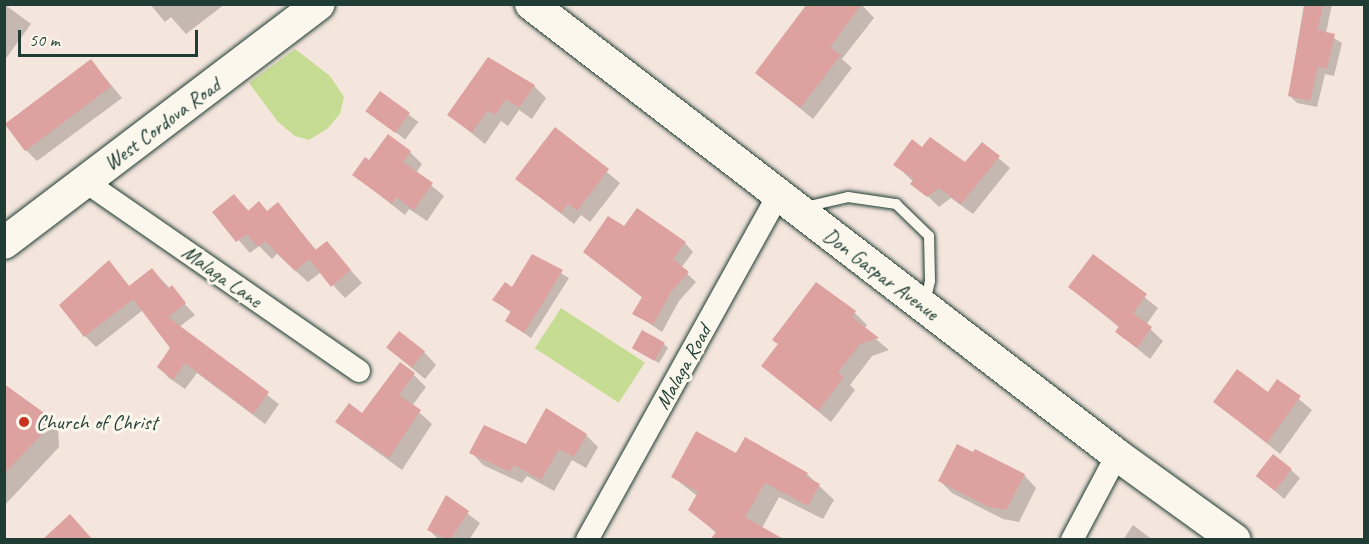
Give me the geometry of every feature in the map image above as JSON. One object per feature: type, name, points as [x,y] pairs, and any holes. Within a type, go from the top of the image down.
[{"type":"street","name":"West Cordova Road","points":[[4,243],[319,4]]},
{"type":"street","name":"Don Gaspar Avenue","points":[[531,4],[1117,454],[1235,540]]},
{"type":"street","name":"Malaga Lane","points":[[86,182],[359,371]]},
{"type":"street","name":"Malaga Road","points":[[587,540],[787,202]]},
{"type":"street","points":[[1072,540],[1117,454]]},
{"type":"lane","points":[[787,202],[848,197],[896,204],[929,236],[930,281],[925,307]]},
{"type":"green space","points":[[295,49],[330,76],[344,97],[340,114],[327,129],[309,140],[295,136],[278,122],[249,83]]},
{"type":"green space","points":[[561,308],[645,362],[619,403],[535,348]]},
{"type":"building","points":[[807,4],[862,4],[830,47],[841,55],[800,108],[755,73]]},
{"type":"building","points":[[1305,4],[1323,4],[1318,30],[1335,34],[1327,69],[1318,67],[1310,101],[1288,96]]},
{"type":"building","points":[[488,57],[535,85],[519,108],[506,99],[495,115],[488,110],[472,133],[447,115]]},
{"type":"building","points":[[91,59],[111,86],[25,151],[5,124]]},
{"type":"building","points":[[380,91],[410,113],[395,133],[365,111]]},
{"type":"building","points":[[555,127],[609,169],[577,211],[568,204],[561,213],[515,179]]},
{"type":"building","points":[[388,134],[411,151],[403,162],[433,183],[414,210],[396,197],[392,204],[352,175],[365,157],[369,160]]},
{"type":"building","points":[[930,137],[965,162],[982,142],[1000,156],[961,204],[939,188],[927,197],[910,184],[914,179],[893,165],[912,139],[922,147]]},
{"type":"building","points":[[234,194],[248,211],[259,201],[267,211],[278,202],[315,250],[327,241],[351,270],[331,287],[309,259],[295,271],[265,241],[258,247],[247,234],[236,242],[212,212]]},
{"type":"building","points":[[637,208],[686,242],[673,259],[689,272],[671,292],[653,325],[632,314],[642,297],[583,252],[608,216],[624,226]]},
{"type":"building","points":[[532,254],[563,270],[524,333],[505,321],[511,311],[492,300],[505,282],[512,287]]},
{"type":"building","points":[[1093,254],[1147,294],[1133,313],[1152,327],[1137,348],[1115,332],[1119,326],[1068,287]]},
{"type":"building","points":[[109,260],[129,286],[152,268],[168,289],[172,285],[186,303],[168,317],[269,392],[253,414],[185,363],[173,380],[157,367],[170,348],[133,299],[84,337],[59,305]]},
{"type":"building","points":[[816,282],[856,311],[852,317],[879,338],[860,344],[838,372],[844,377],[818,411],[761,366],[778,344],[772,340]]},
{"type":"building","points":[[642,330],[665,343],[655,361],[632,348]]},
{"type":"building","points":[[399,331],[425,351],[412,368],[386,348]]},
{"type":"building","points":[[400,362],[415,373],[399,395],[421,410],[389,458],[335,422],[349,403],[362,413]]},
{"type":"building","points":[[1237,369],[1268,392],[1277,379],[1301,396],[1267,443],[1213,402]]},
{"type":"building","name":"Church of Christ","points":[[4,384],[43,412],[45,431],[4,474]]},
{"type":"building","points":[[546,408],[587,434],[574,457],[559,449],[541,480],[514,465],[510,472],[469,453],[484,425],[526,444]]},
{"type":"building","points":[[696,431],[736,453],[745,437],[808,473],[805,476],[820,484],[808,506],[765,483],[745,517],[785,540],[710,540],[716,532],[688,510],[698,492],[671,477]]},
{"type":"building","points":[[957,444],[973,452],[975,449],[1025,474],[1006,510],[989,507],[938,481]]},
{"type":"building","points":[[1273,454],[1292,469],[1275,491],[1256,476]]},
{"type":"building","points":[[446,495],[469,511],[450,540],[427,530]]},
{"type":"building","points":[[70,514],[93,540],[42,540]]},
{"type":"place","name":"Church of Christ","points":[[24,422]]}]
